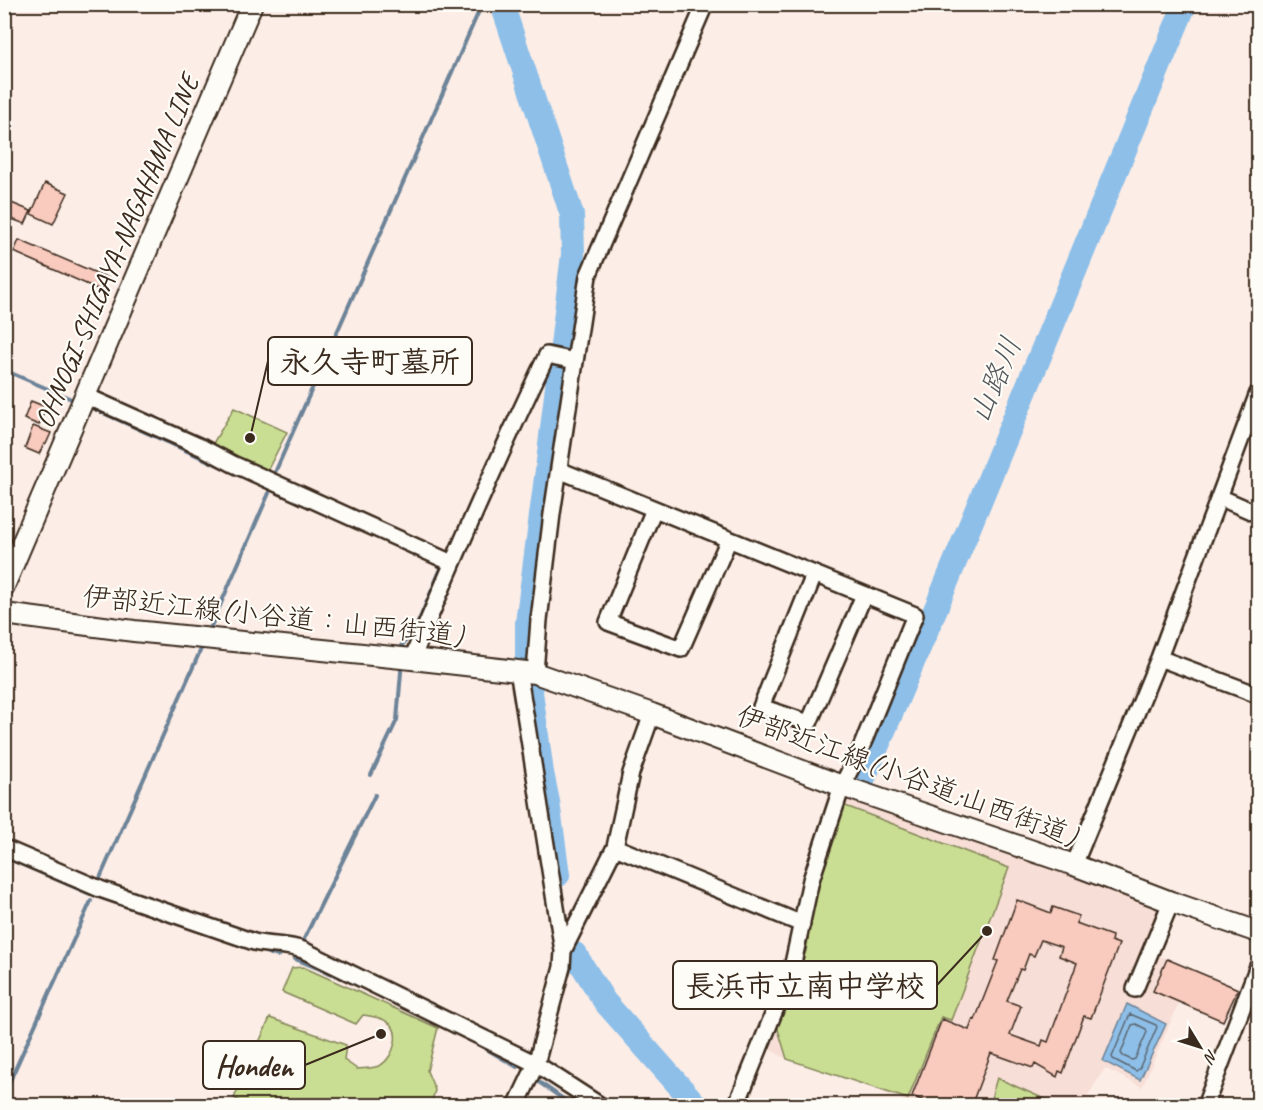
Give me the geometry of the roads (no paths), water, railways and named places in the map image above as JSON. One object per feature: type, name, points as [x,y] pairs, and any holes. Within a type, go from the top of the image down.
[{"type":"main road","name":"OHNOGI-SHIGAYA-NAGAHAMA LINE","points":[[4,586],[252,4]]},
{"type":"main road","name":"伊部近江線(小谷道：山西街道)","points":[[4,614],[134,632],[525,671]]},
{"type":"main road","name":"伊部近江線(小谷道;山西街道)","points":[[525,671],[652,714],[842,786],[1074,864],[1171,902],[1258,932]]},
{"type":"street","points":[[516,1106],[536,1064],[562,968],[563,951],[525,671],[539,620],[552,514],[588,276],[705,4]]},
{"type":"street","points":[[403,658],[452,563],[508,436],[547,355],[575,361]]},
{"type":"street","points":[[1074,864],[1159,658],[1220,497],[1254,420],[1258,393]]},
{"type":"street","points":[[86,396],[452,563]]},
{"type":"street","points":[[560,470],[915,615],[861,747],[842,786],[811,880],[792,968],[736,1106]]},
{"type":"street","points":[[1220,497],[1258,514]]},
{"type":"street","points":[[654,509],[608,622],[681,648],[729,539]]},
{"type":"street","points":[[814,575],[761,707],[808,723],[864,595]]},
{"type":"street","points":[[1159,658],[1258,695]]},
{"type":"street","points":[[563,951],[615,848],[631,772],[652,714]]},
{"type":"street","points":[[4,848],[100,889],[243,939],[265,945],[300,949],[536,1064],[601,1106]]},
{"type":"street","points":[[615,848],[802,924]]},
{"type":"street","points":[[1135,989],[1171,902]]},
{"type":"street","points":[[1205,1106],[1258,966]]},
{"type":"water","points":[[1127,1004],[1166,1024],[1140,1080],[1103,1061]]},
{"type":"waterway","points":[[502,4],[572,215],[573,254],[527,623],[527,662],[558,875]]},
{"type":"waterway","name":"山路川","points":[[863,780],[1185,4]]},
{"type":"waterway","points":[[273,477],[479,11]]},
{"type":"waterway","points":[[4,370],[76,401]]},
{"type":"waterway","points":[[90,407],[350,525]]},
{"type":"waterway","points":[[209,631],[269,493]]},
{"type":"waterway","points":[[399,651],[399,648],[414,632],[442,566],[439,565]]},
{"type":"waterway","points":[[100,878],[201,649]]},
{"type":"waterway","points":[[371,775],[397,720],[401,665]]},
{"type":"waterway","points":[[301,945],[375,795]]},
{"type":"waterway","points":[[4,857],[90,894]]},
{"type":"waterway","points":[[96,896],[135,909]]},
{"type":"waterway","points":[[4,1094],[91,901]]},
{"type":"waterway","points":[[259,950],[278,956]]},
{"type":"waterway","points":[[298,952],[295,959],[354,983]]},
{"type":"waterway","points":[[575,954],[605,1002],[697,1106]]},
{"type":"waterway","points":[[473,1041],[517,1067]]},
{"type":"waterway","points":[[536,1080],[573,1106]]},
{"type":"place","name":"永久寺町墓所","points":[[250,438]]},
{"type":"place","name":"長浜市立南中学校","points":[[987,931]]},
{"type":"place","name":"Honden","points":[[381,1034]]}]
